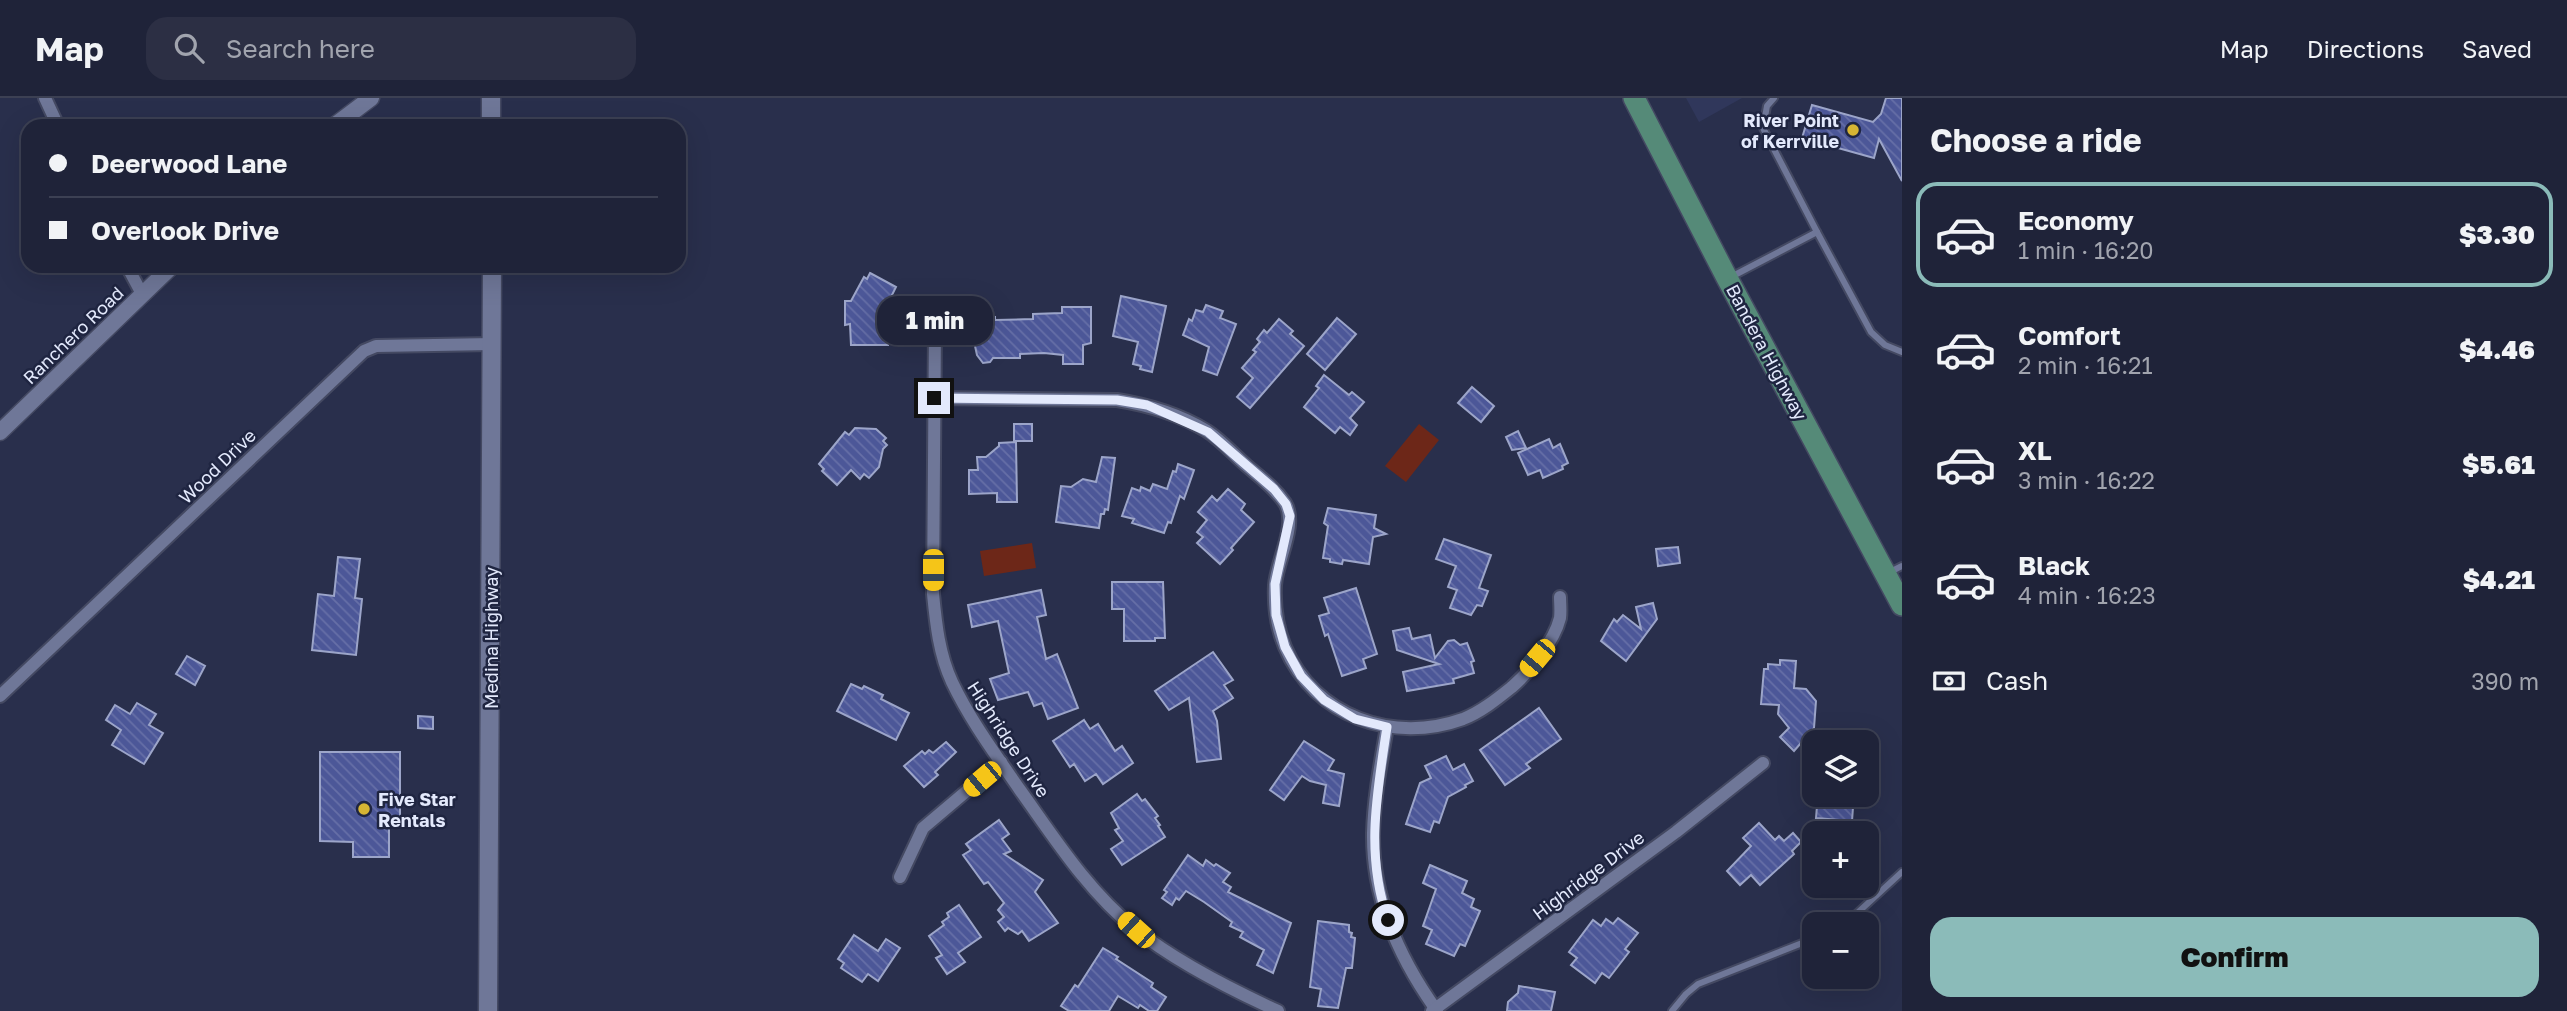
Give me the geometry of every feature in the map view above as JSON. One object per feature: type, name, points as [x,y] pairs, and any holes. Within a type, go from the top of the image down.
[{"type":"main road","points":[[491,98],[491,119]]},
{"type":"main road","name":"Bandera Highway","points":[[1634,98],[1727,278],[1894,570],[1902,605]]},
{"type":"main road","name":"Medina Highway","points":[[488,1011],[492,273]]},
{"type":"street","points":[[45,98],[55,119]]},
{"type":"street","points":[[343,119],[371,98]]},
{"type":"street","points":[[131,273],[142,295]]},
{"type":"street","name":"Ranchero Road","points":[[0,432],[165,273]]},
{"type":"street","name":"Highridge Drive","points":[[935,326],[933,594],[937,638],[951,681],[1001,762],[1076,869],[1104,902],[1167,952],[1278,1011]]},
{"type":"street","name":"Wood Drive","points":[[0,696],[365,351],[376,346],[493,344]]},
{"type":"street","points":[[934,398],[1117,400],[1147,405],[1208,432],[1274,489],[1286,504],[1290,516],[1275,584],[1276,615],[1285,647],[1301,676],[1324,700],[1355,719],[1387,727],[1428,727],[1464,719],[1495,701],[1519,681],[1552,637],[1560,617],[1560,597]]},
{"type":"street","points":[[1387,727],[1373,834],[1375,868],[1382,903],[1394,938],[1420,988],[1435,1010]]},
{"type":"street","points":[[900,877],[923,828],[1001,762]]},
{"type":"street","name":"Highridge Drive","points":[[1435,1010],[1675,832],[1763,763]]},
{"type":"street","points":[[1244,1011],[1250,998]]},
{"type":"lane","points":[[1774,98],[1767,106],[1763,128],[1871,332],[1885,345],[1902,352]]},
{"type":"lane","points":[[1727,278],[1818,232]]},
{"type":"lane","points":[[1858,912],[1902,872]]},
{"type":"lane","points":[[1672,1011],[1686,993],[1698,984],[1802,943]]},
{"type":"shaded area","points":[[1686,98],[1742,98],[1699,122]]},
{"type":"shaded area","points":[[1419,424],[1439,440],[1406,482],[1385,466]]},
{"type":"shaded area","points":[[1032,543],[1036,568],[984,576],[980,551]]},
{"type":"building","name":"River Point of Kerrville","points":[[1886,98],[1902,98],[1902,181],[1879,139],[1874,158],[1802,138],[1812,105],[1873,122],[1881,114]]},
{"type":"building","points":[[870,273],[896,287],[888,303],[888,345],[851,345],[850,324],[845,325],[845,301],[851,301],[864,277],[867,279]]},
{"type":"building","points":[[1121,296],[1166,306],[1152,372],[1133,364],[1138,342],[1113,336]]},
{"type":"building","points":[[1206,305],[1223,311],[1220,318],[1236,324],[1217,375],[1203,370],[1209,347],[1183,335],[1189,319],[1192,321],[1196,310],[1203,312]]},
{"type":"building","points":[[1062,307],[1091,307],[1091,343],[1083,345],[1083,364],[1063,364],[1063,355],[1044,353],[1020,354],[1020,358],[993,358],[990,362],[983,363],[977,355],[973,337],[962,338],[962,315],[995,317],[995,320],[1033,319],[1033,314],[1062,313]]},
{"type":"building","points":[[1337,318],[1356,334],[1325,370],[1307,354]]},
{"type":"building","points":[[1279,319],[1293,331],[1290,334],[1304,346],[1250,408],[1237,397],[1253,378],[1242,368],[1256,352],[1253,350],[1260,342],[1257,339],[1264,330],[1267,333]]},
{"type":"building","points":[[1324,375],[1349,395],[1352,392],[1364,402],[1350,418],[1357,425],[1350,435],[1340,427],[1335,433],[1304,407],[1319,388],[1316,386]]},
{"type":"building","points":[[1472,387],[1494,406],[1481,422],[1458,403]]},
{"type":"building","points":[[1014,424],[1032,424],[1032,441],[1014,441]]},
{"type":"building","points":[[855,428],[876,429],[886,438],[883,441],[887,445],[883,449],[879,467],[869,478],[864,474],[860,479],[851,470],[837,485],[822,471],[824,469],[819,464],[845,432],[849,435]]},
{"type":"building","points":[[1518,431],[1526,448],[1512,450],[1506,437]]},
{"type":"building","points":[[1549,439],[1553,448],[1560,444],[1568,463],[1562,466],[1563,469],[1543,478],[1540,470],[1528,475],[1518,453]]},
{"type":"building","points":[[1016,442],[1017,502],[997,502],[997,493],[969,494],[969,470],[978,470],[977,457],[986,457],[999,443]]},
{"type":"building","points":[[1102,457],[1115,458],[1108,510],[1105,509],[1104,514],[1101,514],[1099,528],[1056,522],[1061,486],[1071,487],[1083,479],[1096,482]]},
{"type":"building","points":[[1178,464],[1194,470],[1184,499],[1180,496],[1171,523],[1168,522],[1164,533],[1132,523],[1134,519],[1122,516],[1132,488],[1140,491],[1141,487],[1150,491],[1153,484],[1167,489]]},
{"type":"building","points":[[1228,489],[1245,504],[1241,510],[1254,522],[1220,564],[1197,543],[1203,537],[1197,532],[1207,520],[1198,512],[1212,496],[1217,501]]},
{"type":"building","points":[[1328,508],[1376,515],[1374,528],[1386,534],[1373,537],[1369,564],[1343,560],[1342,564],[1323,558],[1328,526],[1324,523]]},
{"type":"building","points":[[1444,539],[1491,555],[1479,588],[1488,591],[1482,606],[1477,605],[1471,615],[1450,608],[1457,590],[1448,587],[1456,566],[1436,559]]},
{"type":"building","points":[[1678,547],[1680,563],[1658,566],[1656,549]]},
{"type":"building","points":[[338,557],[360,559],[355,598],[362,599],[356,655],[312,650],[318,594],[334,596]]},
{"type":"building","points":[[1112,582],[1163,582],[1165,638],[1155,638],[1155,641],[1124,641],[1124,609],[1112,609]]},
{"type":"building","points":[[1356,588],[1377,654],[1363,659],[1366,668],[1342,676],[1319,616],[1329,613],[1324,598]]},
{"type":"building","points":[[1041,590],[1046,615],[1037,617],[1046,659],[1057,654],[1078,708],[1048,719],[1042,703],[1034,706],[1028,692],[998,700],[990,679],[1009,673],[998,621],[972,627],[968,605]]},
{"type":"building","points":[[1653,603],[1657,619],[1626,661],[1601,641],[1614,619],[1617,622],[1623,615],[1641,629],[1636,607]]},
{"type":"building","points":[[1409,628],[1412,639],[1430,635],[1435,658],[1448,641],[1454,640],[1460,645],[1467,643],[1474,661],[1471,662],[1474,673],[1453,679],[1454,683],[1407,691],[1403,672],[1439,664],[1397,650],[1393,631]]},
{"type":"building","points":[[1213,652],[1233,680],[1224,685],[1233,698],[1213,711],[1217,721],[1221,759],[1197,762],[1189,698],[1169,710],[1155,691]]},
{"type":"building","points":[[187,656],[205,666],[195,685],[176,674]]},
{"type":"building","points":[[1780,660],[1796,661],[1794,688],[1806,689],[1816,701],[1814,728],[1802,730],[1802,742],[1794,751],[1780,737],[1789,728],[1778,714],[1779,705],[1761,704],[1764,669],[1768,669],[1768,664],[1780,665]]},
{"type":"building","points":[[851,684],[862,689],[864,686],[883,695],[881,699],[909,713],[896,740],[837,711]]},
{"type":"building","points":[[137,703],[156,714],[149,725],[163,733],[144,764],[112,745],[121,730],[106,720],[115,705],[130,714]]},
{"type":"building","points":[[1539,708],[1561,739],[1526,764],[1530,768],[1505,785],[1480,750]]},
{"type":"building","points":[[418,716],[433,717],[433,729],[418,728]]},
{"type":"building","points":[[1084,720],[1090,729],[1098,724],[1115,751],[1122,746],[1133,763],[1103,784],[1096,774],[1085,781],[1074,764],[1070,767],[1053,741]]},
{"type":"building","points":[[1304,741],[1334,760],[1328,770],[1344,774],[1339,806],[1323,803],[1326,785],[1302,776],[1284,800],[1270,790]]},
{"type":"building","points":[[946,742],[956,752],[935,772],[938,775],[924,787],[904,766],[922,751],[925,754],[929,750],[933,753]]},
{"type":"building","name":"Five Star Rentals","points":[[320,752],[400,752],[400,815],[398,818],[389,818],[389,857],[353,857],[353,842],[320,841]]},
{"type":"building","points":[[1446,756],[1453,770],[1464,764],[1473,781],[1448,797],[1439,823],[1434,821],[1430,832],[1406,824],[1420,783],[1431,778],[1425,766]]},
{"type":"building","points":[[1137,794],[1142,801],[1145,799],[1158,816],[1155,818],[1165,837],[1122,865],[1111,849],[1123,841],[1115,830],[1119,828],[1111,813]]},
{"type":"building","points":[[1817,807],[1853,807],[1852,821],[1816,818]]},
{"type":"building","points":[[999,820],[1009,834],[1002,839],[1011,851],[1004,854],[1043,880],[1035,892],[1058,923],[1029,941],[1022,931],[1018,934],[1008,928],[1005,931],[998,922],[1004,917],[998,910],[1004,903],[988,882],[984,884],[963,855],[971,850],[966,844]]},
{"type":"building","points":[[1759,823],[1775,840],[1779,836],[1784,841],[1793,833],[1801,842],[1792,851],[1794,854],[1760,885],[1751,875],[1740,885],[1727,871],[1751,846],[1743,838]]},
{"type":"building","points":[[1188,855],[1203,866],[1206,860],[1230,873],[1223,882],[1231,887],[1228,892],[1291,923],[1273,973],[1257,965],[1264,950],[1240,937],[1243,932],[1230,926],[1232,922],[1204,902],[1186,891],[1179,900],[1176,898],[1172,905],[1162,898],[1167,892],[1164,890]]},
{"type":"building","points":[[1430,865],[1467,881],[1462,893],[1474,899],[1471,907],[1480,911],[1465,946],[1460,944],[1454,956],[1426,944],[1432,930],[1423,926],[1436,889],[1423,883]]},
{"type":"building","points":[[959,905],[981,937],[958,953],[965,962],[947,974],[936,958],[942,955],[929,936],[944,925],[942,922],[949,917],[947,913]]},
{"type":"building","points":[[1618,918],[1638,933],[1625,949],[1629,952],[1609,978],[1602,973],[1595,983],[1571,965],[1577,958],[1569,952],[1593,920],[1601,926],[1606,919],[1613,924]]},
{"type":"building","points":[[1318,921],[1349,925],[1351,937],[1355,938],[1352,968],[1346,968],[1338,1008],[1318,1006],[1321,989],[1310,987]]},
{"type":"building","points":[[854,935],[878,951],[886,939],[900,948],[878,981],[868,974],[862,982],[841,968],[844,963],[838,959]]},
{"type":"building","points":[[1103,948],[1153,983],[1151,987],[1166,997],[1157,1011],[1149,1011],[1140,1005],[1138,1008],[1118,996],[1109,1011],[1069,1011],[1061,1006],[1075,985],[1078,987]]},
{"type":"building","points":[[1519,986],[1555,992],[1551,1011],[1507,1011],[1508,1002],[1518,993]]},
{"type":"place","name":"River Point of Kerrville","points":[[1853,130]]},
{"type":"place","name":"Five Star Rentals","points":[[364,809]]},
{"type":"route","points":[[934,398],[1101,399],[1147,405],[1208,432],[1274,489],[1286,504],[1290,516],[1275,584],[1276,615],[1285,647],[1301,676],[1324,700],[1355,719],[1387,727],[1373,834],[1375,868],[1388,920]]}]
